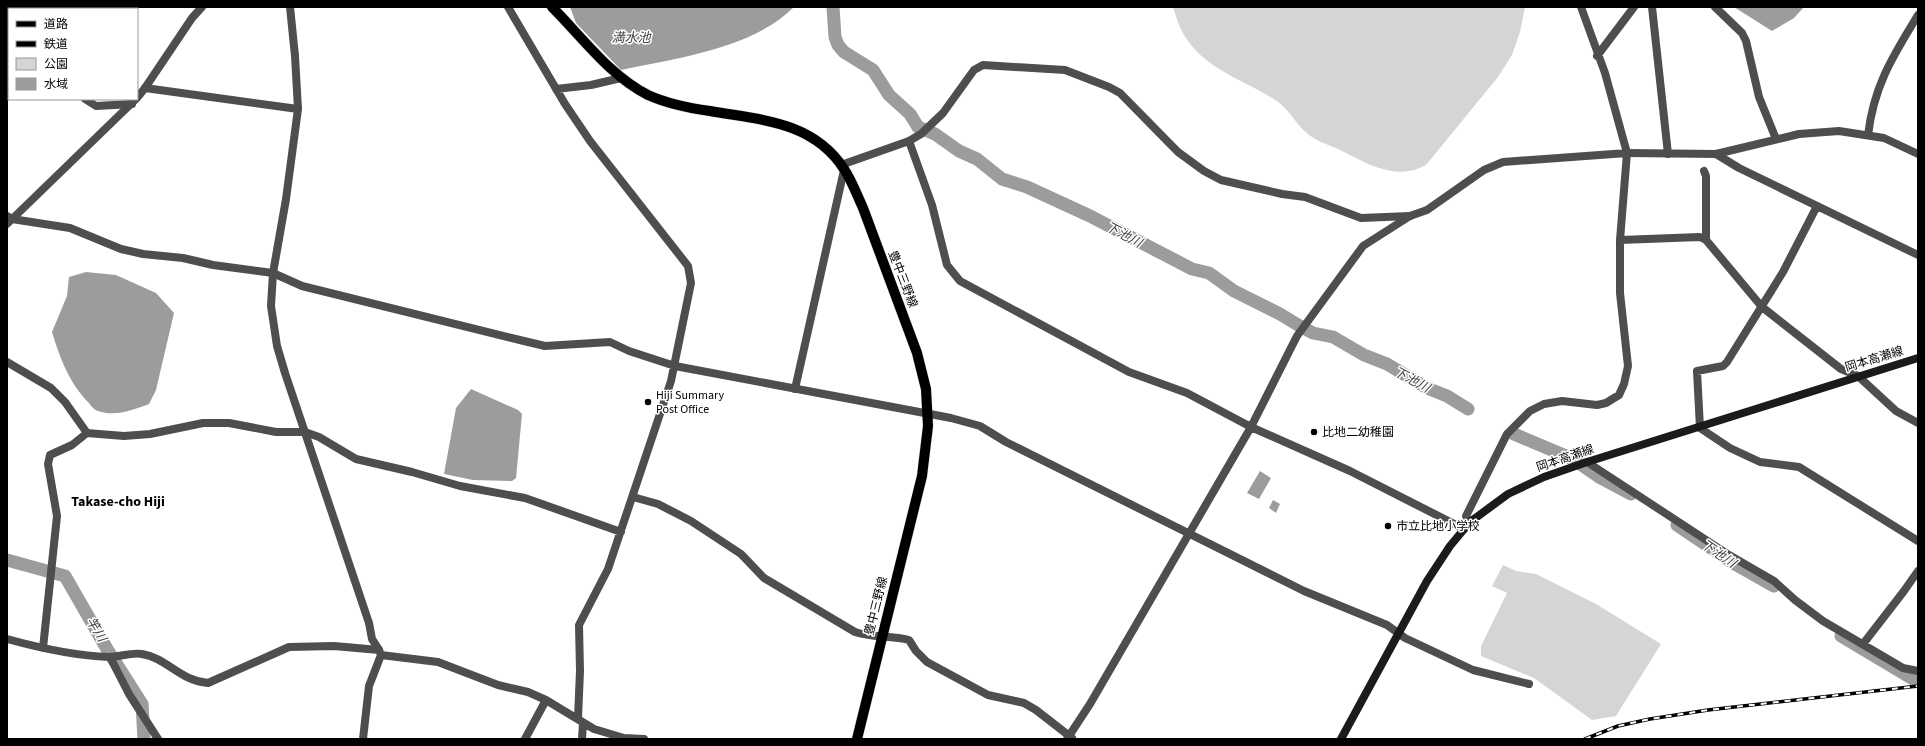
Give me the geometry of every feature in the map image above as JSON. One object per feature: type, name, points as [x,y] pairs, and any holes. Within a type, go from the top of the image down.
[{"type":"main road","name":"豊中三野線","points":[[552,7],[621,78],[647,94],[674,104],[776,122],[796,129],[820,144],[843,167],[863,208],[917,353],[926,389],[928,414],[926,455],[922,476],[856,739]]},
{"type":"main road","name":"岡本高瀬線","points":[[1343,738],[1398,632],[1427,581],[1470,522],[1508,494],[1544,477],[1587,462],[1700,428],[1858,376],[1918,358]]},
{"type":"street","points":[[138,96],[192,18],[202,7]]},
{"type":"street","points":[[290,7],[298,109],[286,199],[273,273],[272,306],[277,346],[369,623],[372,640],[380,652]]},
{"type":"street","points":[[508,7],[556,89],[590,141],[688,266],[691,284],[675,366],[633,496],[608,569],[579,625],[580,721],[582,739]]},
{"type":"street","points":[[1470,522],[1466,516],[1507,434],[1530,411],[1544,404],[1562,401],[1597,405],[1606,403],[1619,395],[1624,384],[1628,366],[1620,293],[1620,240],[1627,153],[1604,73],[1580,7]]},
{"type":"street","points":[[1597,56],[1622,20],[1634,7]]},
{"type":"street","points":[[1652,7],[1668,154]]},
{"type":"street","points":[[1715,7],[1742,33],[1746,41],[1759,97],[1776,139]]},
{"type":"street","points":[[1868,135],[1870,116],[1884,73],[1918,15]]},
{"type":"street","points":[[795,389],[843,167],[909,141],[920,134],[943,113],[974,70],[983,65],[1065,70],[1120,93],[1178,152],[1221,180],[1282,194],[1305,197],[1361,218],[1410,216]]},
{"type":"street","points":[[556,89],[591,85],[621,78]]},
{"type":"street","points":[[145,88],[298,109]]},
{"type":"street","points":[[87,100],[96,106],[135,100]]},
{"type":"street","points":[[9,220],[135,100]]},
{"type":"street","points":[[633,496],[658,504],[690,521],[741,554],[764,578],[856,632],[865,635],[909,640],[916,651],[927,662],[988,695],[1024,703],[1036,710],[1070,738],[1251,427],[1297,336],[1363,246],[1410,216],[1427,210],[1484,170],[1503,162],[1627,153],[1716,154],[1799,134],[1839,131],[1884,138],[1918,154]]},
{"type":"street","points":[[909,141],[932,205],[947,265],[960,281],[1129,372],[1187,393],[1251,427],[1350,471],[1464,529]]},
{"type":"street","points":[[1716,154],[1739,168],[1918,255]]},
{"type":"street","points":[[1704,171],[1706,176],[1706,240]]},
{"type":"street","points":[[1817,206],[1783,272],[1727,362],[1723,366],[1697,371],[1700,428],[1730,448],[1760,462],[1799,467],[1918,541]]},
{"type":"street","points":[[9,220],[70,228],[121,249],[142,254],[183,258],[213,265],[273,273],[302,286],[545,346],[610,342],[629,351],[675,366],[951,418],[980,426],[1006,442],[1304,591],[1387,625],[1405,638],[1473,670],[1529,684]]},
{"type":"street","points":[[1620,240],[1700,237],[1706,240],[1762,307],[1841,368],[1858,376],[1896,411],[1918,423]]},
{"type":"street","points":[[7,362],[51,388],[65,402],[87,433]]},
{"type":"street","points":[[43,648],[57,516],[48,464],[50,455],[72,445],[87,433],[124,436],[150,434],[203,423],[229,423],[276,432],[305,432],[319,437],[356,458],[460,486],[525,498],[621,532]]},
{"type":"street","points":[[1587,462],[1729,555],[1774,581],[1795,600],[1823,621],[1903,668],[1918,671]]},
{"type":"street","points":[[1863,644],[1918,571]]},
{"type":"street","points":[[7,639],[43,648],[110,657],[128,653],[142,653],[154,657],[184,677],[197,682],[208,683],[289,647],[334,646],[380,652],[438,662],[498,685],[528,692],[546,700],[594,729],[624,738],[644,739]]},
{"type":"street","points":[[363,739],[369,686],[380,652]]},
{"type":"street","points":[[110,657],[129,694],[158,739]]},
{"type":"street","points":[[525,739],[546,700]]},
{"type":"green space","points":[[1173,7],[1525,7],[1520,32],[1512,55],[1498,77],[1426,165],[1415,170],[1404,172],[1381,169],[1370,165],[1311,136],[1277,101],[1214,66],[1203,57],[1184,35]]},
{"type":"green space","points":[[1503,565],[1516,571],[1536,574],[1596,604],[1661,644],[1616,716],[1592,720],[1534,678],[1481,656],[1481,646],[1507,593],[1492,586]]},
{"type":"water","name":"満水池","points":[[570,7],[794,7],[777,21],[757,33],[735,42],[689,56],[621,70],[576,23]]},
{"type":"water","points":[[1734,7],[1804,7],[1794,18],[1772,31]]},
{"type":"water","points":[[86,272],[116,275],[156,293],[174,313],[156,390],[149,404],[117,413],[104,413],[93,408],[76,387],[66,370],[52,332],[67,296],[69,277]]},
{"type":"water","points":[[471,389],[518,410],[522,414],[516,478],[512,481],[473,480],[444,474],[456,408]]},
{"type":"water","points":[[1260,471],[1271,478],[1259,499],[1247,493]]},
{"type":"water","points":[[1273,500],[1280,504],[1276,513],[1269,508]]},
{"type":"waterway","name":"下池川","points":[[833,7],[835,37],[838,45],[844,52],[873,70],[889,95],[910,114],[918,127],[935,134],[959,151],[977,159],[1002,179],[1027,187],[1090,216],[1192,269],[1209,273],[1234,291],[1280,314],[1313,333],[1333,337],[1364,355],[1387,364],[1427,388],[1447,396],[1468,409]]},
{"type":"waterway","name":"下池川","points":[[1514,434],[1573,459],[1599,477],[1631,494]]},
{"type":"waterway","name":"下池川","points":[[1677,525],[1735,564],[1774,586]]},
{"type":"waterway","name":"竿川","points":[[7,560],[65,576],[107,649],[142,704],[144,739]]},
{"type":"waterway","name":"下池川","points":[[1841,636],[1918,682]]},
{"type":"railway","points":[[1585,739],[1618,726],[1650,719],[1708,710],[1918,686]]},
{"type":"place","name":"Hiji Summary Post Office","points":[[648,402]]},
{"type":"place","name":"比地二幼稚園","points":[[1314,432]]},
{"type":"place","name":"市立比地小学校","points":[[1388,526]]},
{"type":"district","name":"Takase-cho Hiji","points":[[118,501]]}]
